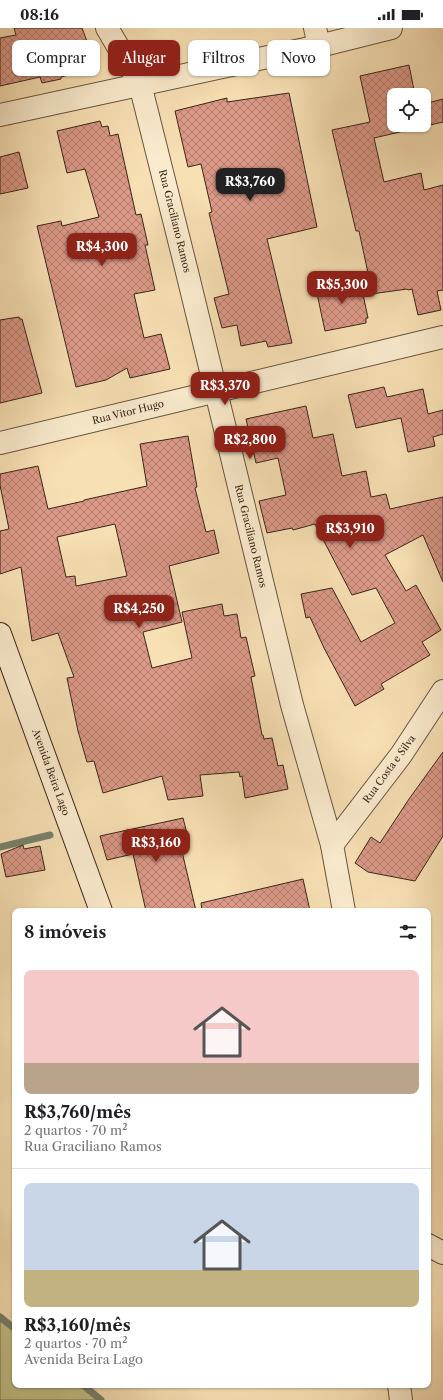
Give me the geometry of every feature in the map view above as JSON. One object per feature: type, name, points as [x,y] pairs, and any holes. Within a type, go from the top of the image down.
[{"type":"street","name":"Rua Graciliano Ramos","points":[[107,28],[140,84],[292,705],[332,845],[343,908]]},
{"type":"street","points":[[0,115],[140,84],[317,37],[391,28]]},
{"type":"street","name":"Rua Vitor Hugo","points":[[0,443],[216,390],[443,337]]},
{"type":"street","name":"Avenida Beira Lago","points":[[0,634],[100,908]]},
{"type":"street","name":"Rua Costa e Silva","points":[[332,845],[401,755],[443,691]]},
{"type":"street","points":[[431,1247],[443,1253]]},
{"type":"street","points":[[399,1388],[401,1400]]},
{"type":"shaded area","points":[[0,1317],[12,1327],[12,1388],[87,1388],[101,1400],[0,1400]]},
{"type":"building","points":[[14,28],[82,28],[86,40],[12,40],[12,76],[65,76],[61,77],[61,79],[42,83],[40,77],[0,86],[0,38],[16,35]]},
{"type":"building","points":[[409,65],[414,88],[387,88],[387,132],[400,132],[374,138],[384,182],[421,173],[424,190],[443,185],[443,290],[437,291],[441,310],[418,315],[412,289],[371,294],[359,231],[356,231],[332,130],[370,122],[360,76]]},
{"type":"building","points":[[289,93],[317,227],[267,239],[292,343],[268,347],[266,341],[241,346],[237,325],[222,328],[214,298],[229,294],[209,213],[212,212],[201,164],[188,167],[175,111],[227,98],[227,102]]},
{"type":"building","points":[[443,99],[443,122],[431,125],[431,102]]},
{"type":"building","points":[[100,121],[102,127],[108,126],[110,136],[118,134],[136,215],[141,214],[148,245],[145,245],[155,290],[134,294],[144,338],[161,334],[170,369],[130,378],[127,368],[106,380],[76,387],[37,226],[61,221],[62,226],[99,217],[85,169],[67,173],[57,131]]},
{"type":"building","points":[[19,152],[28,188],[0,194],[0,157]]},
{"type":"building","points":[[360,280],[368,318],[366,318],[366,323],[325,331],[316,289]]},
{"type":"building","points":[[19,317],[22,319],[42,393],[0,403],[0,320]]},
{"type":"building","points":[[384,387],[387,397],[423,389],[428,414],[443,410],[443,434],[433,437],[435,446],[408,452],[401,418],[356,428],[348,395]]},
{"type":"building","points":[[306,406],[313,438],[333,434],[342,476],[366,471],[371,497],[386,494],[390,509],[443,497],[443,582],[423,535],[385,555],[406,591],[416,585],[441,630],[422,642],[430,655],[381,684],[384,689],[355,706],[324,648],[310,617],[306,618],[301,594],[332,588],[361,642],[395,623],[376,588],[352,595],[315,524],[293,530],[292,528],[267,533],[259,501],[286,495],[278,458],[256,463],[246,419]]},
{"type":"building","points":[[188,436],[197,487],[195,488],[206,532],[214,530],[219,553],[169,566],[182,622],[143,632],[152,668],[192,658],[182,612],[222,604],[224,616],[237,614],[241,638],[246,637],[255,676],[251,677],[262,735],[264,739],[272,738],[278,766],[283,765],[288,789],[245,798],[242,776],[240,777],[239,772],[200,775],[203,796],[168,800],[162,776],[103,793],[94,761],[87,762],[78,731],[67,678],[74,677],[58,633],[32,641],[21,567],[0,574],[0,531],[9,529],[0,485],[0,474],[38,466],[48,509],[147,486],[140,444]],"holes":[[[115,524],[127,576],[76,586],[75,576],[66,577],[57,537]]]},
{"type":"building","points":[[443,752],[443,836],[415,881],[368,872],[355,863],[371,837],[380,843],[409,799]]},
{"type":"building","points":[[183,818],[189,841],[180,843],[195,908],[145,908],[133,854],[107,860],[100,836]]},
{"type":"building","points":[[23,845],[24,849],[40,846],[45,870],[6,877],[1,854]]},
{"type":"building","points":[[303,879],[309,908],[202,908],[201,903]]},
{"type":"waterway","points":[[0,847],[50,835]]},
{"type":"waterway","points":[[0,1317],[12,1327]]},
{"type":"waterway","points":[[87,1388],[101,1400]]}]
